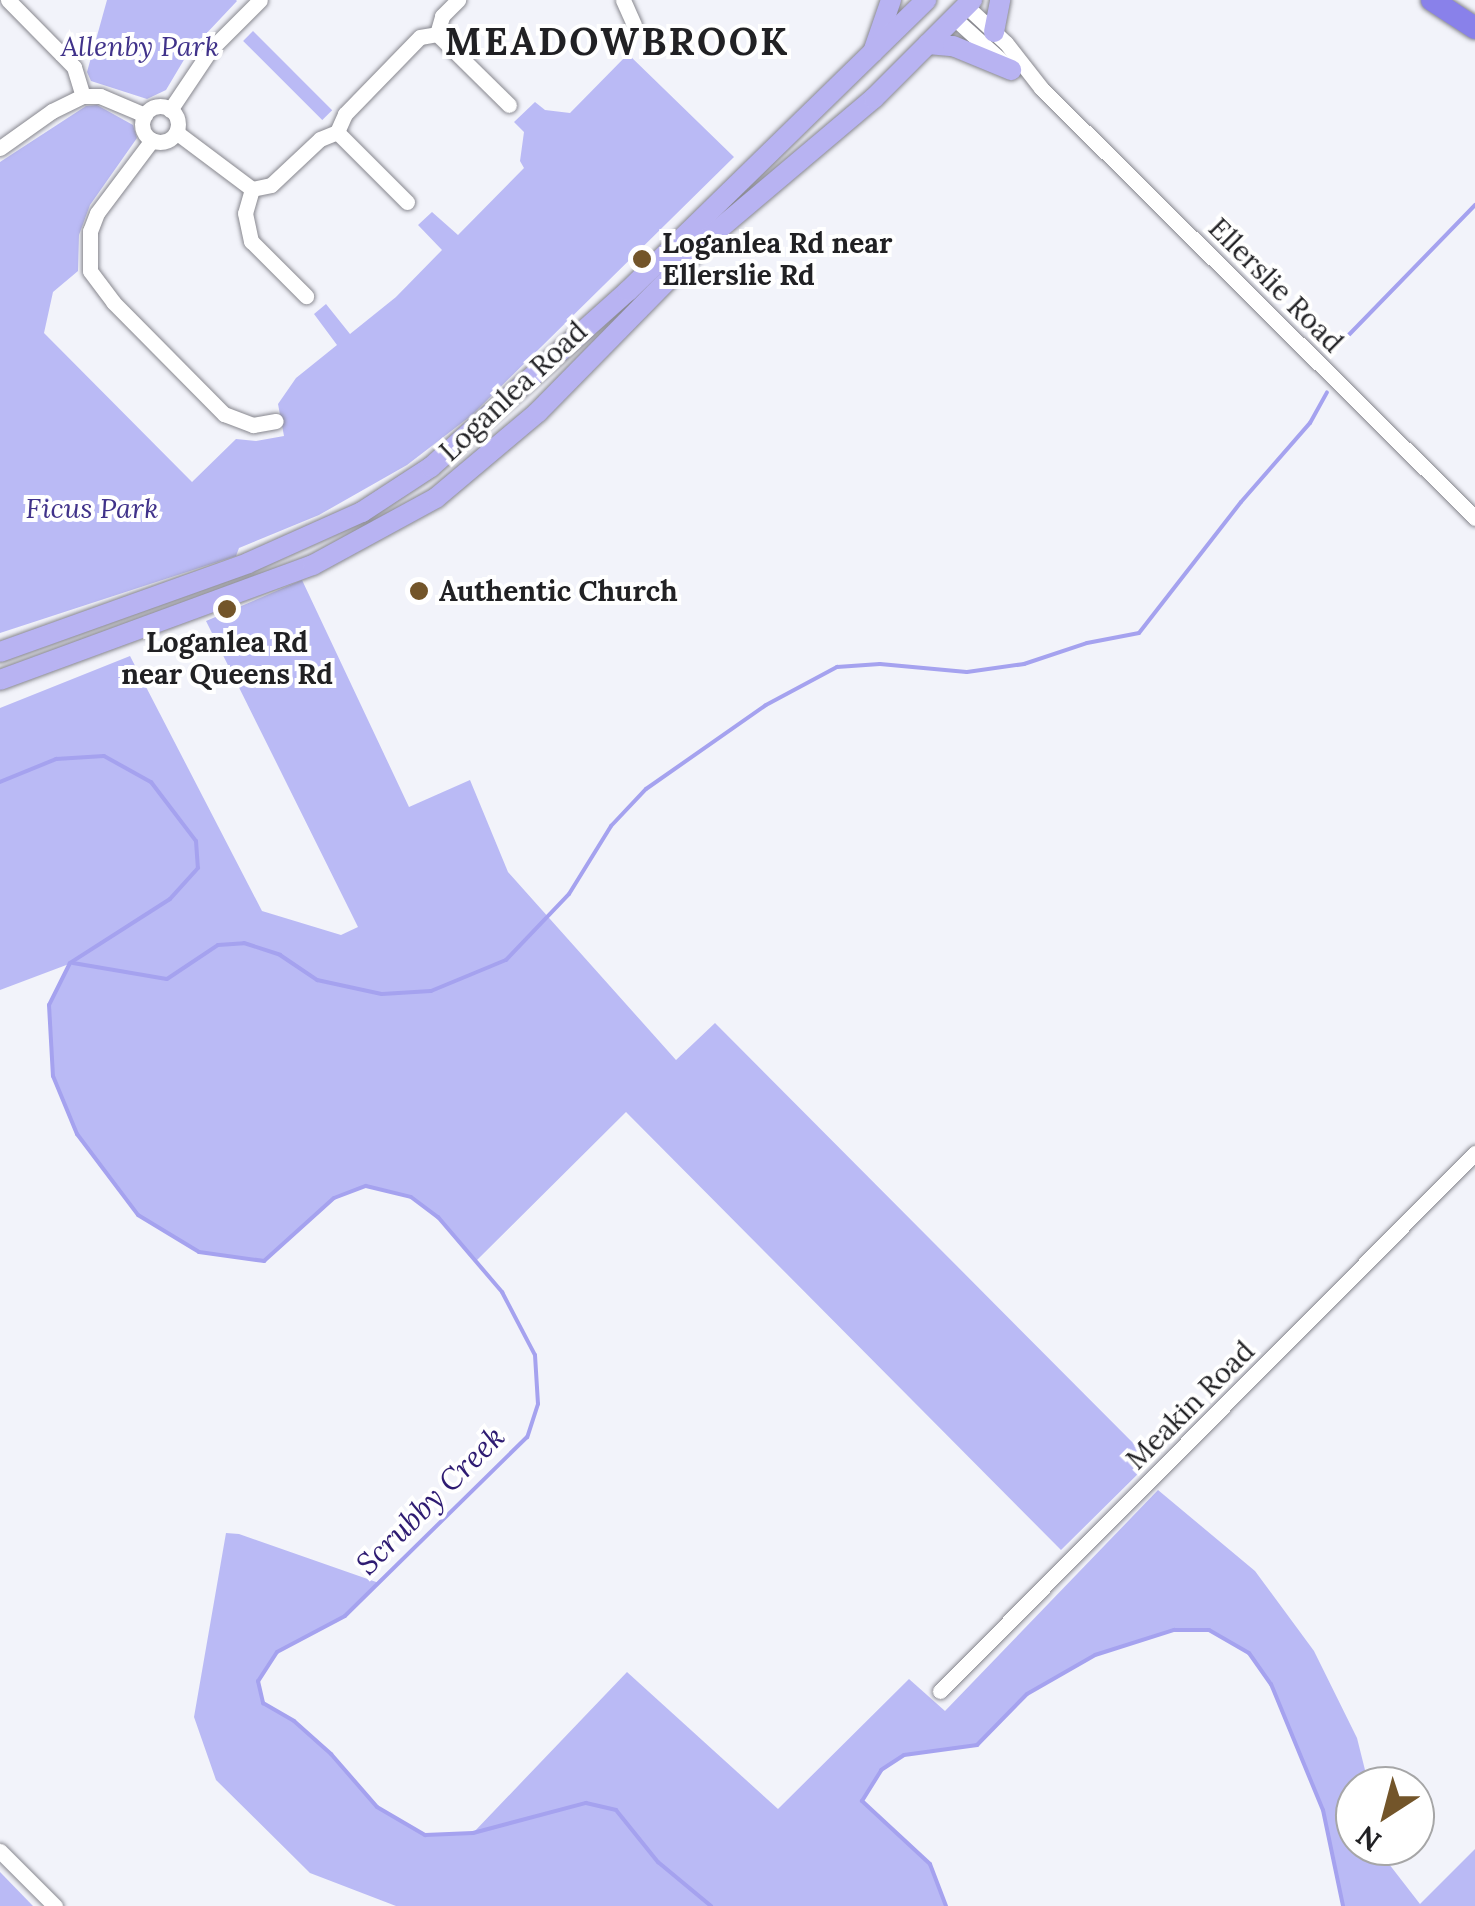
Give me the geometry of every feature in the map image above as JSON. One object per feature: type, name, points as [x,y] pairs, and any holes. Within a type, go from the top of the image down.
[{"type":"highway","points":[[1432,0],[1475,28]]},
{"type":"main road","points":[[871,59],[892,0]]},
{"type":"main road","name":"Loganlea Road","points":[[0,652],[248,564],[362,512],[398,490],[432,466],[524,386],[871,59],[926,0]]},
{"type":"main road","points":[[936,0],[962,6]]},
{"type":"main road","points":[[994,32],[1000,0]]},
{"type":"main road","name":"Loganlea Road","points":[[0,680],[313,565],[436,498],[504,443],[724,224],[874,98],[962,6]]},
{"type":"main road","points":[[928,44],[953,46],[1010,70]]},
{"type":"street","points":[[8,0],[74,66],[83,96]]},
{"type":"street","points":[[170,110],[211,49],[260,0]]},
{"type":"street","points":[[437,34],[442,16],[458,0]]},
{"type":"street","points":[[623,0],[634,25]]},
{"type":"street","name":"Ellerslie Road","points":[[962,6],[994,32],[1041,88],[1475,518]]},
{"type":"street","name":"Ellerslie Road","points":[[962,6],[1010,70],[1041,88]]},
{"type":"street","points":[[437,34],[509,105]]},
{"type":"street","points":[[252,190],[271,185],[320,140],[338,132],[345,114],[420,37],[437,34]]},
{"type":"street","points":[[0,148],[52,111],[83,96],[100,96],[145,115]]},
{"type":"street","points":[[160,106],[170,110],[178,122],[176,132],[168,140],[152,140],[144,131],[145,115],[160,106]]},
{"type":"street","points":[[176,132],[252,190]]},
{"type":"street","points":[[338,132],[408,202]]},
{"type":"street","points":[[152,140],[98,213],[90,231],[90,271],[113,302],[224,414],[253,425],[276,421]]},
{"type":"street","points":[[252,190],[244,213],[251,241],[306,296]]},
{"type":"street","name":"Meakin Road","points":[[940,1691],[1475,1153]]},
{"type":"street","points":[[0,1851],[55,1906]]},
{"type":"green space","name":"Allenby Park","points":[[107,0],[237,1],[188,53],[166,90],[147,99],[91,81],[87,72]]},
{"type":"green space","points":[[253,31],[332,110],[322,120],[243,41]]},
{"type":"green space","name":"Ficus Park","points":[[628,54],[734,157],[472,415],[407,465],[319,515],[239,548],[236,556],[0,633],[0,162],[86,106],[97,105],[133,125],[137,138],[90,205],[79,235],[78,271],[53,292],[44,333],[192,482],[236,439],[256,441],[284,436],[278,404],[296,378],[337,345],[314,314],[326,304],[350,334],[396,297],[442,250],[418,225],[432,212],[458,235],[524,168],[520,161],[524,132],[514,122],[535,102],[545,110],[570,113]]},
{"type":"green space","points":[[302,580],[409,807],[470,780],[508,872],[676,1060],[715,1023],[1151,1461],[1061,1550],[626,1112],[476,1261],[438,1217],[411,1197],[367,1186],[334,1198],[264,1261],[199,1252],[138,1215],[77,1134],[53,1076],[49,1005],[69,964],[0,990],[0,708],[130,656],[262,911],[341,935],[358,927],[206,621]]},
{"type":"green space","points":[[1158,1490],[1255,1571],[1314,1651],[1357,1738],[1364,1766],[1335,1766],[1335,1866],[1391,1866],[1420,1904],[1475,1849],[1475,1906],[1343,1906],[1323,1810],[1271,1684],[1249,1653],[1209,1630],[1174,1630],[1095,1655],[1027,1694],[977,1745],[904,1755],[881,1770],[862,1802],[930,1864],[946,1906],[396,1906],[310,1873],[216,1780],[194,1717],[226,1533],[239,1534],[379,1583],[345,1616],[277,1652],[258,1681],[263,1703],[294,1721],[331,1754],[377,1807],[425,1834],[473,1833],[627,1672],[778,1809],[909,1679],[945,1711]]},
{"type":"green space","points":[[0,1872],[33,1906],[0,1906]]},
{"type":"waterway","points":[[1338,346],[1475,205]]},
{"type":"waterway","points":[[73,963],[167,979],[218,945],[244,943],[280,955],[317,980],[382,994],[431,991],[506,960],[569,894],[611,826],[646,789],[766,705],[837,667],[880,664],[967,672],[1024,664],[1087,643],[1139,633],[1241,502],[1310,423],[1327,392]]},
{"type":"waterway","name":"Scrubby Creek","points":[[0,782],[56,759],[104,756],[151,782],[196,841],[198,868],[170,899],[70,963],[49,1005],[53,1076],[77,1134],[138,1215],[199,1252],[264,1261],[334,1198],[366,1186],[411,1197],[438,1217],[502,1292],[535,1355],[538,1404],[527,1437],[345,1616],[277,1652],[258,1681],[263,1703],[294,1721],[331,1754],[377,1807],[425,1835],[473,1833],[586,1803],[616,1810],[658,1862],[711,1906]]},
{"type":"waterway","name":"Scrubby Creek","points":[[946,1906],[930,1864],[862,1801],[881,1770],[904,1755],[977,1745],[1027,1694],[1095,1655],[1174,1630],[1209,1630],[1249,1653],[1271,1684],[1323,1810],[1343,1906]]},
{"type":"place","name":"Loganlea Rd near Ellerslie Rd","points":[[642,259]]},
{"type":"place","name":"Authentic Church","points":[[419,591]]},
{"type":"place","name":"Loganlea Rd near Queens Rd","points":[[227,609]]},
{"type":"district","name":"MEADOWBROOK","points":[[617,42]]}]
